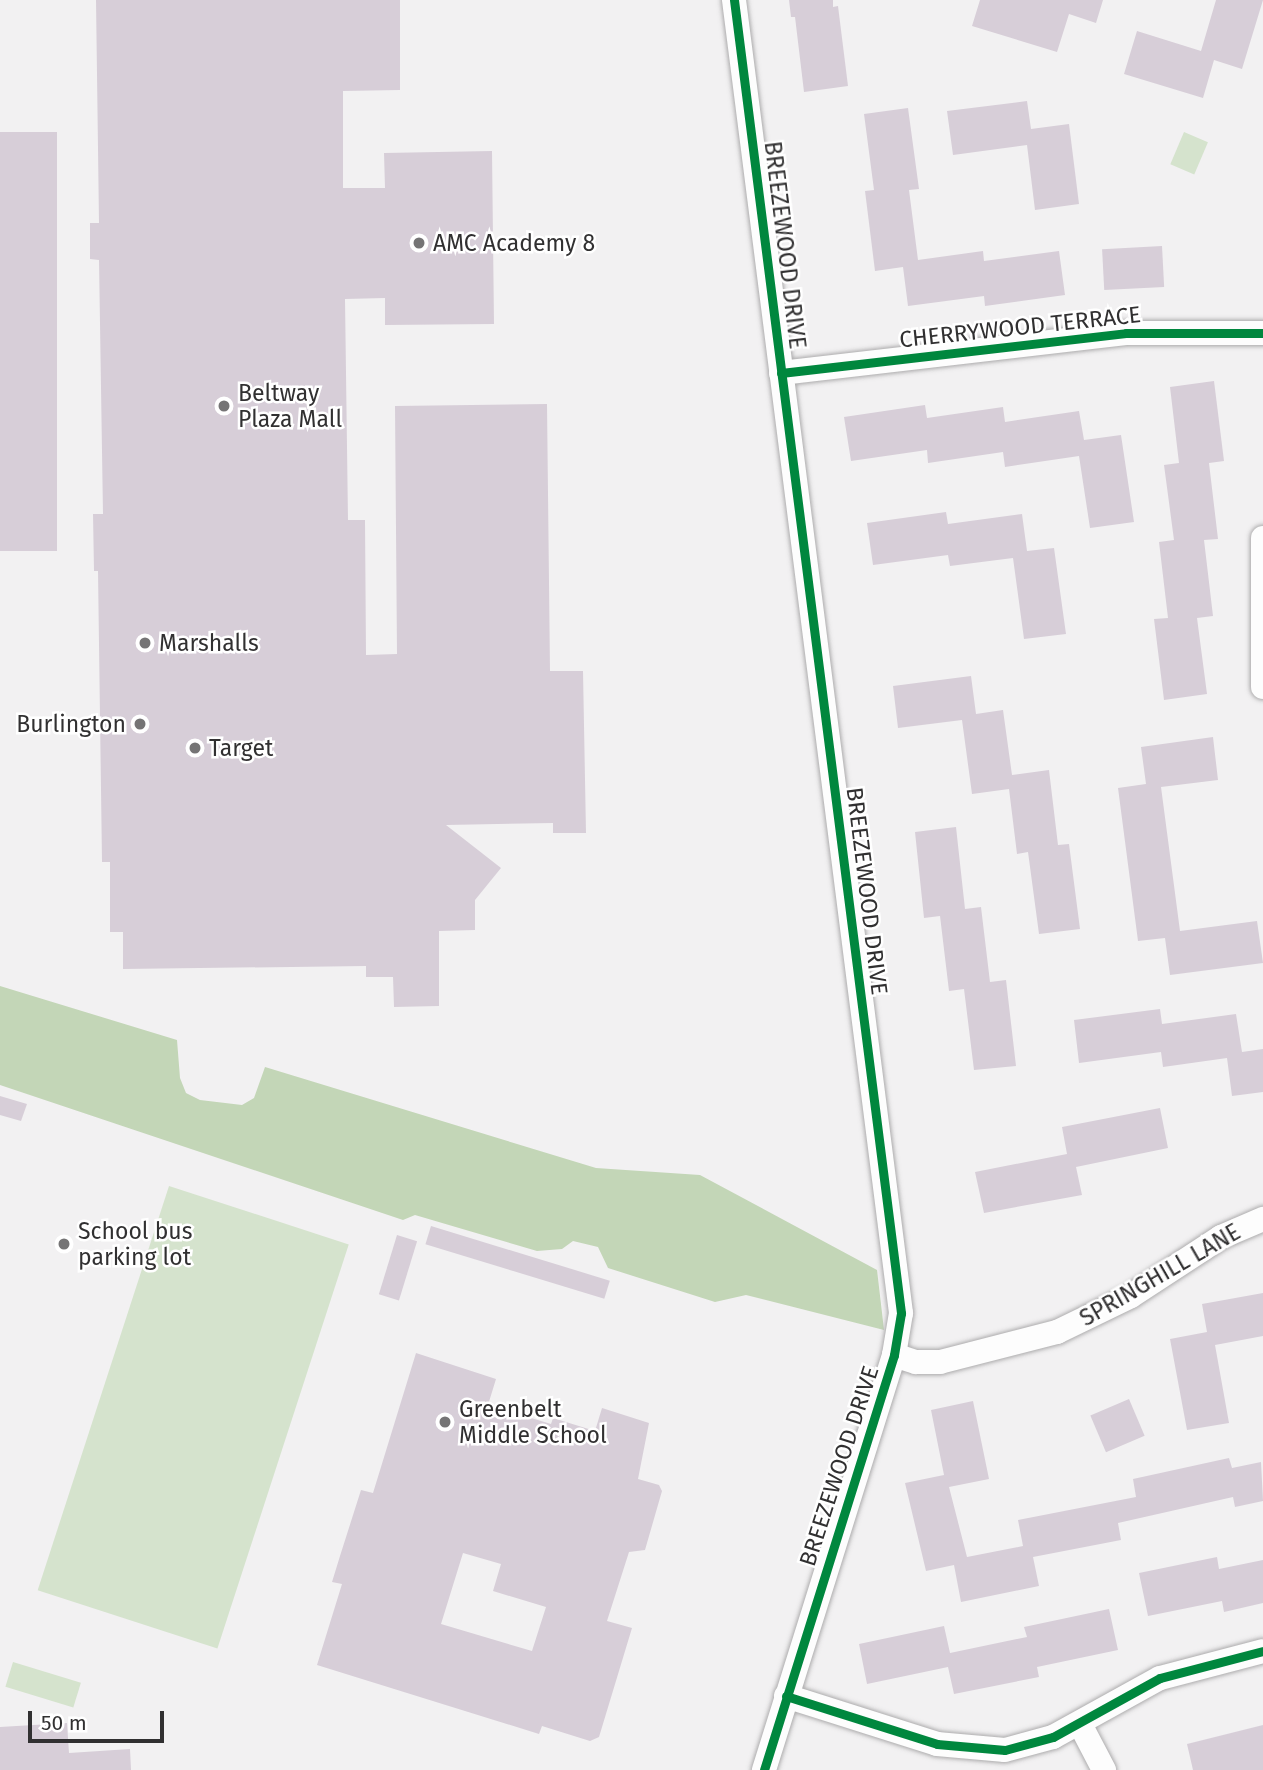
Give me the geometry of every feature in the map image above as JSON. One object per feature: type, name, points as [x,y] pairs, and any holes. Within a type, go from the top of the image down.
[{"type":"street","name":"BREEZEWOOD DRIVE","points":[[734,0],[899,1291],[901,1331],[764,1770]]},
{"type":"street","name":"CHERRYWOOD TERRACE","points":[[781,373],[1126,334],[1263,332]]},
{"type":"street","points":[[1263,538],[1263,687]]},
{"type":"street","name":"SPRINGHILL LANE","points":[[894,1356],[916,1363],[940,1362],[1057,1332],[1131,1296],[1220,1237],[1263,1219]]},
{"type":"street","points":[[786,1696],[927,1742],[976,1751],[1027,1747],[1080,1724],[1160,1678],[1263,1651]]},
{"type":"street","points":[[1080,1724],[1104,1770]]},
{"type":"green space","points":[[1184,132],[1208,142],[1194,174],[1170,164]]},
{"type":"green space","points":[[0,986],[177,1040],[180,1078],[186,1093],[200,1100],[242,1105],[254,1098],[265,1067],[596,1168],[700,1175],[877,1270],[884,1330],[746,1295],[715,1302],[608,1268],[598,1247],[573,1241],[562,1249],[537,1251],[415,1215],[403,1220],[0,1085]]},
{"type":"green space","points":[[169,1186],[349,1244],[217,1649],[38,1590]]},
{"type":"green space","points":[[13,1662],[81,1683],[73,1708],[5,1687]]},
{"type":"building","name":"Beltway Plaza Mall","points":[[96,0],[400,0],[400,90],[343,91],[343,188],[385,188],[384,153],[492,151],[494,324],[385,325],[385,298],[345,299],[348,520],[365,520],[366,655],[397,654],[395,406],[547,404],[550,671],[583,671],[586,833],[553,833],[553,823],[446,825],[501,868],[475,900],[475,930],[439,931],[439,1006],[394,1007],[393,977],[366,977],[366,966],[123,969],[123,932],[110,932],[110,862],[102,862],[98,571],[94,571],[93,514],[103,514],[99,260],[90,259],[90,223],[99,223]]},
{"type":"building","points":[[789,0],[833,0],[833,7],[838,6],[848,86],[804,92],[795,17],[791,17]]},
{"type":"building","points":[[980,0],[1103,0],[1096,23],[1069,14],[1057,52],[972,26]]},
{"type":"building","points":[[1216,0],[1263,0],[1242,69],[1214,60],[1203,98],[1124,74],[1137,31],[1201,51]]},
{"type":"building","points":[[1027,101],[1031,129],[1069,124],[1079,204],[1035,210],[1027,145],[953,155],[947,111]]},
{"type":"building","points":[[908,108],[919,189],[909,190],[918,260],[983,251],[984,261],[1059,251],[1065,295],[985,306],[984,296],[908,306],[903,267],[875,271],[865,191],[874,190],[864,114]]},
{"type":"building","points":[[0,132],[57,132],[57,551],[0,551]]},
{"type":"building","points":[[1162,246],[1164,287],[1104,290],[1102,249]]},
{"type":"building","points":[[1214,381],[1224,461],[1209,463],[1218,539],[1204,540],[1213,616],[1197,618],[1207,694],[1164,700],[1154,619],[1168,618],[1159,542],[1174,540],[1164,465],[1179,463],[1170,387]]},
{"type":"building","points":[[925,405],[927,418],[1003,407],[1005,422],[1079,411],[1084,440],[1121,435],[1134,522],[1090,528],[1079,456],[1005,467],[1003,452],[928,463],[927,450],[851,461],[844,417]]},
{"type":"building","points":[[946,512],[948,524],[1022,514],[1027,551],[1054,548],[1066,634],[1024,639],[1013,558],[950,566],[948,555],[873,565],[867,523]]},
{"type":"building","points":[[971,676],[976,714],[1003,710],[1012,775],[1049,770],[1058,845],[1069,844],[1080,929],[1039,934],[1028,852],[1017,854],[1009,789],[972,794],[962,720],[898,728],[893,686]]},
{"type":"building","points":[[1213,737],[1218,780],[1161,787],[1180,931],[1257,921],[1263,963],[1170,975],[1165,938],[1138,941],[1118,788],[1146,784],[1141,747]]},
{"type":"building","points":[[956,827],[965,909],[981,907],[990,982],[1006,980],[1016,1066],[974,1070],[964,989],[949,991],[940,916],[924,918],[915,832]]},
{"type":"building","points":[[1160,1009],[1162,1024],[1236,1014],[1242,1052],[1263,1049],[1263,1092],[1232,1096],[1227,1058],[1163,1067],[1161,1052],[1079,1063],[1074,1020]]},
{"type":"building","points":[[0,1096],[27,1104],[21,1121],[0,1115]]},
{"type":"building","points":[[1160,1108],[1168,1148],[1076,1167],[1082,1195],[984,1213],[975,1172],[1067,1154],[1062,1127]]},
{"type":"building","points":[[431,1226],[610,1281],[604,1299],[425,1244]]},
{"type":"building","points":[[397,1235],[417,1241],[399,1300],[379,1294]]},
{"type":"building","points":[[1263,1293],[1263,1336],[1215,1345],[1229,1423],[1187,1430],[1170,1339],[1207,1332],[1202,1304]]},
{"type":"building","name":"Greenbelt Middle School","points":[[416,1353],[496,1379],[488,1405],[551,1424],[553,1418],[595,1431],[602,1408],[649,1423],[638,1479],[659,1485],[662,1491],[645,1550],[629,1552],[607,1621],[632,1628],[599,1737],[590,1741],[542,1726],[539,1734],[317,1665],[342,1584],[332,1582],[361,1490],[373,1493]],"holes":[[[463,1553],[501,1564],[493,1591],[546,1607],[532,1651],[441,1624]]]},
{"type":"building","points":[[1129,1399],[1145,1436],[1106,1452],[1090,1415]]},
{"type":"building","points":[[973,1401],[989,1479],[949,1487],[967,1557],[1023,1546],[1018,1520],[1136,1497],[1133,1479],[1229,1458],[1232,1468],[1261,1462],[1263,1501],[1235,1507],[1233,1497],[1118,1523],[1121,1540],[1033,1557],[1039,1586],[961,1602],[954,1565],[926,1571],[905,1483],[944,1475],[931,1410]]},
{"type":"building","points":[[1217,1557],[1219,1569],[1263,1560],[1263,1603],[1224,1612],[1222,1601],[1148,1616],[1139,1573]]},
{"type":"building","points":[[1109,1609],[1118,1650],[1037,1667],[1039,1677],[954,1694],[948,1667],[867,1684],[859,1644],[944,1626],[950,1653],[1027,1637],[1024,1627]]},
{"type":"building","points":[[67,1723],[69,1753],[130,1749],[131,1770],[0,1770],[0,1727]]},
{"type":"building","points":[[1263,1725],[1263,1770],[1193,1770],[1187,1744]]},
{"type":"cycle path","points":[[734,0],[901,1313],[894,1355],[764,1770]]},
{"type":"cycle path","points":[[781,373],[1126,333],[1263,333]]},
{"type":"cycle path","points":[[786,1696],[937,1744],[1005,1750],[1053,1737],[1160,1678],[1263,1651]]},
{"type":"place","name":"AMC Academy 8","points":[[419,243]]},
{"type":"place","name":"Beltway Plaza Mall","points":[[224,406]]},
{"type":"place","name":"Marshalls","points":[[145,643]]},
{"type":"place","name":"Burlington","points":[[140,724]]},
{"type":"place","name":"Target","points":[[195,748]]},
{"type":"place","name":"School bus parking lot","points":[[64,1244]]},
{"type":"place","name":"Greenbelt Middle School","points":[[445,1422]]}]
